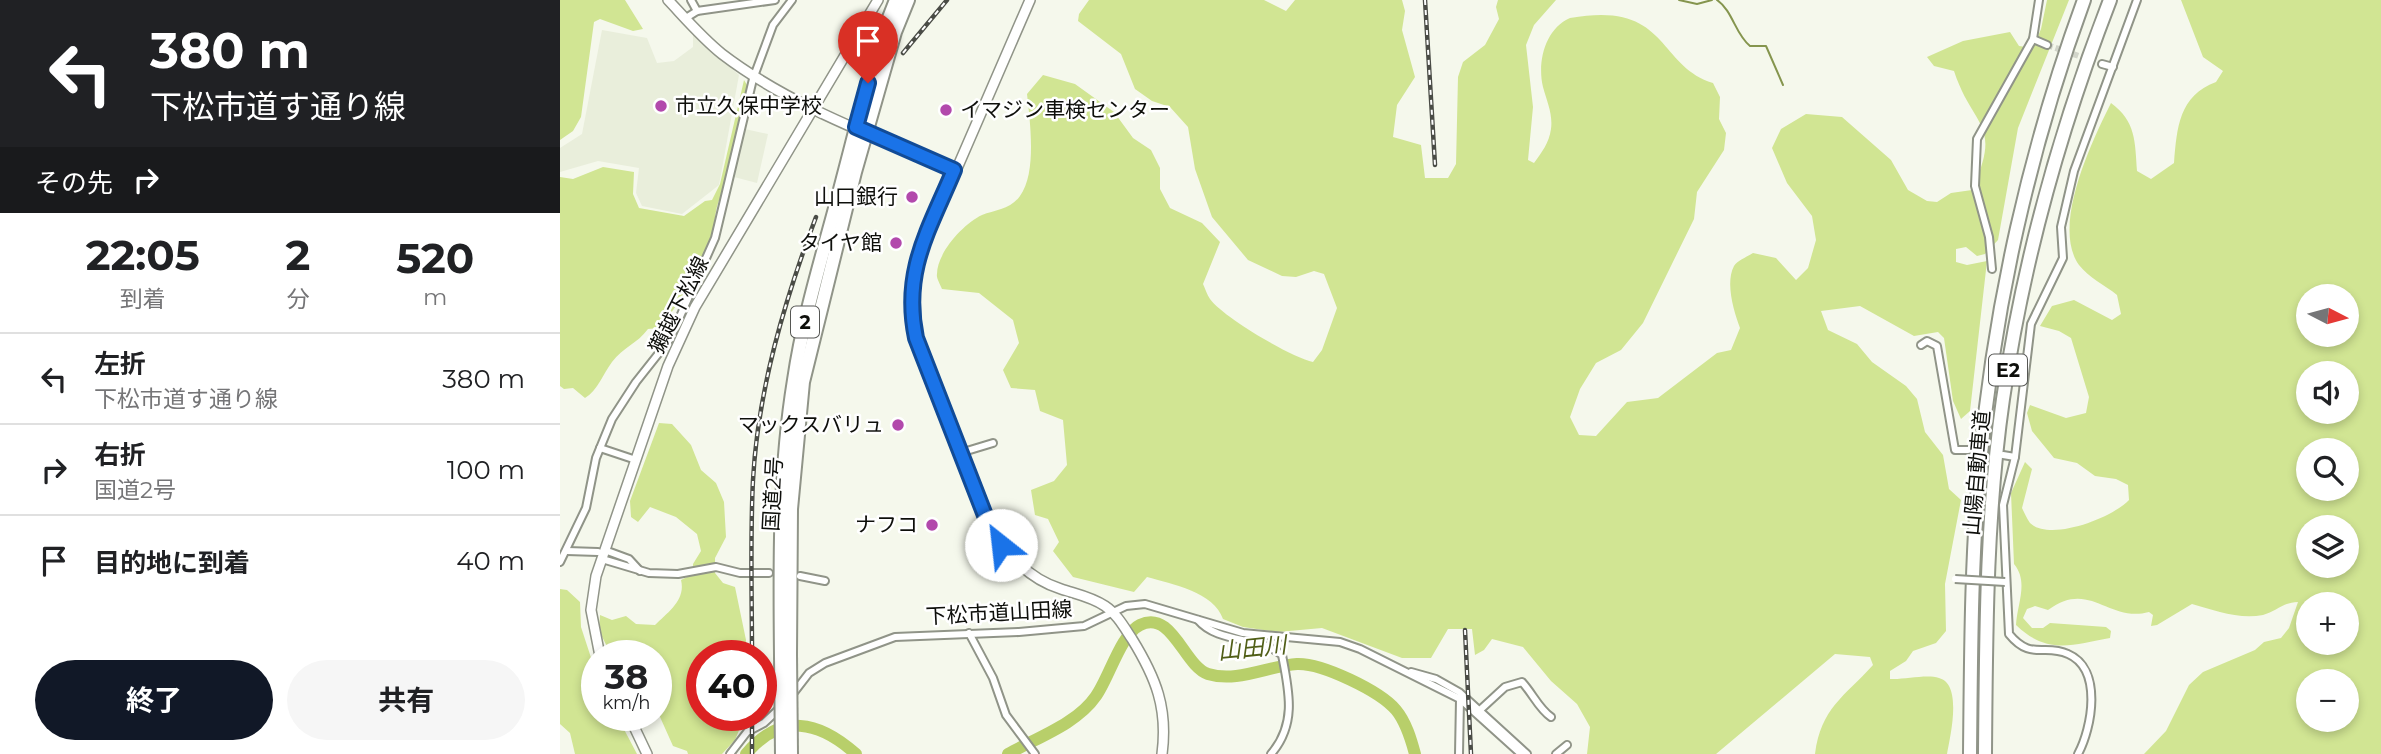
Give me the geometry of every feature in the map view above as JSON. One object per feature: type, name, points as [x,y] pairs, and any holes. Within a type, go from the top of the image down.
[{"type":"highway","name":"国道2号","points":[[861,130],[874,60],[896,0]]},
{"type":"highway","name":"国道2号","points":[[791,754],[781,509],[794,379],[806,317],[861,130],[908,0]]},
{"type":"highway","name":"山陽自動車道","points":[[1970,754],[1975,535],[1989,396],[2029,186],[2055,88],[2084,0]]},
{"type":"highway","name":"山陽自動車道","points":[[1985,754],[1992,511],[2003,401],[2013,337],[2056,153],[2110,0]]},
{"type":"highway","name":"国道2号","points":[[782,754],[786,655]]},
{"type":"street","points":[[668,0],[722,54],[755,74],[813,108],[954,170]]},
{"type":"street","points":[[691,0],[697,11]]},
{"type":"street","points":[[686,19],[697,11],[751,1],[775,0]]},
{"type":"street","points":[[560,562],[590,496],[600,448],[625,398],[670,339],[715,238],[755,74],[773,25],[792,0]]},
{"type":"street","name":"獺越下松線","points":[[597,640],[591,610],[603,554],[668,366],[695,307],[878,0]]},
{"type":"street","points":[[1030,0],[954,170],[916,263],[911,300],[916,338],[988,523],[1013,560],[1040,580],[1093,598],[1112,611],[1144,658],[1162,699],[1165,718],[1162,754]]},
{"type":"street","points":[[1992,269],[1989,237],[1975,186],[1977,139],[2033,39],[2039,0]]},
{"type":"street","points":[[2078,754],[2087,735],[2092,708],[2089,681],[2081,664],[2066,653],[2034,652],[2018,646],[2009,634],[2003,505],[2015,457],[2032,324],[2063,258],[2061,227],[2074,171],[2137,0]]},
{"type":"street","points":[[2033,39],[2047,45]]},
{"type":"street","points":[[2102,64],[2113,67]]},
{"type":"street","points":[[1921,345],[1933,342],[1937,346],[1955,450],[1968,450]]},
{"type":"street","points":[[960,453],[993,443]]},
{"type":"street","points":[[600,448],[636,460]]},
{"type":"street","points":[[2003,455],[2015,457]]},
{"type":"street","points":[[567,551],[603,554],[640,571],[665,574],[716,568],[740,573],[769,573]]},
{"type":"street","points":[[800,576],[825,581]]},
{"type":"street","points":[[1955,579],[2006,582]]},
{"type":"street","name":"下松市道山田線","points":[[730,754],[747,732],[775,714],[809,673],[825,663],[895,637],[1019,632],[1084,625],[1132,604],[1145,604],[1261,636],[1340,642],[1460,699],[1521,754]]},
{"type":"street","points":[[1196,619],[1209,629],[1272,647],[1283,658],[1289,717],[1285,735],[1271,754]]},
{"type":"street","points":[[969,633],[993,678],[1006,715],[1033,751]]},
{"type":"street","points":[[1406,672],[1420,674],[1448,685],[1480,710],[1527,754]]},
{"type":"street","points":[[1480,710],[1505,687],[1522,682],[1538,698],[1542,711],[1552,717]]},
{"type":"street","points":[[1460,699],[1460,754]]},
{"type":"street","points":[[636,731],[647,754]]},
{"type":"street","points":[[1556,754],[1567,746]]},
{"type":"shaded area","name":"市立久保中学校","points":[[602,30],[647,38],[657,63],[674,61],[693,47],[693,35],[739,75],[719,185],[682,214],[642,206],[636,193],[639,168],[598,161],[560,172],[560,148],[582,134]]},
{"type":"shaded area","name":"市立久保中学校","points":[[745,129],[768,134],[757,183],[734,177]]},
{"type":"green space","points":[[560,0],[625,0],[643,29],[633,31],[600,19],[594,22],[581,117],[573,131],[560,140]]},
{"type":"green space","points":[[1089,0],[1264,0],[1286,11],[1295,0],[1402,0],[1405,11],[1402,30],[1415,77],[1397,105],[1393,137],[1421,145],[1425,178],[1448,178],[1456,164],[1458,77],[1463,62],[1485,45],[1499,19],[1496,7],[1498,0],[1556,0],[1534,25],[1526,45],[1533,107],[1528,160],[1534,163],[1547,143],[1551,129],[1541,77],[1542,57],[1554,30],[1570,18],[1602,15],[1626,18],[1644,26],[1681,63],[1713,83],[1720,97],[1719,119],[1726,133],[1724,150],[1697,192],[1694,219],[1643,323],[1621,350],[1596,363],[1580,389],[1570,417],[1579,435],[1596,436],[1627,402],[1658,398],[1717,353],[1731,350],[1740,328],[1730,289],[1731,273],[1738,262],[1753,253],[1776,258],[1796,280],[1808,268],[1816,240],[1812,216],[1787,183],[1772,148],[1781,129],[1806,114],[1842,117],[1891,160],[1908,190],[1927,201],[1937,202],[1951,193],[1972,190],[1985,151],[1982,127],[1954,71],[1934,66],[1927,57],[1963,41],[2010,32],[2019,46],[2033,48],[2041,29],[2047,0],[2069,0],[2018,128],[1998,240],[1985,254],[1977,256],[1966,247],[1956,249],[1956,262],[1967,265],[1987,261],[1970,411],[1961,419],[1953,401],[1944,338],[1938,332],[1914,336],[1860,306],[1821,311],[1828,330],[1857,344],[1872,362],[1906,386],[1917,399],[1925,432],[1943,455],[1949,489],[1961,500],[1945,584],[1946,631],[1936,643],[1913,651],[1906,661],[1890,671],[1890,679],[1934,677],[1946,682],[1953,700],[1947,754],[1815,754],[1828,714],[1873,665],[1870,657],[1835,654],[1716,754],[1587,754],[1590,727],[1577,704],[1551,681],[1523,647],[1492,639],[1484,650],[1475,655],[1472,629],[1448,629],[1431,658],[1402,658],[1322,628],[1278,632],[1243,627],[1223,619],[1211,602],[1191,590],[1147,577],[1134,592],[1073,577],[1053,551],[1059,542],[1048,519],[1035,515],[1031,490],[1054,481],[1067,465],[1063,420],[1040,411],[1035,390],[1011,388],[1003,370],[1019,343],[1013,320],[979,293],[942,289],[937,276],[941,257],[959,232],[975,219],[1012,204],[1020,196],[1029,174],[1030,161],[1027,94],[1043,75],[1075,84],[1114,112],[1133,138],[1151,150],[1160,168],[1160,189],[1170,208],[1202,223],[1220,242],[1203,284],[1210,299],[1229,316],[1274,345],[1313,362],[1322,350],[1337,308],[1324,274],[1314,271],[1296,277],[1282,276],[1248,260],[1212,217],[1195,169],[1188,127],[1170,107],[1152,101],[1135,89],[1121,54],[1078,21],[1079,14]]},
{"type":"green space","points":[[2181,0],[2381,0],[2381,754],[2144,754],[2166,731],[2189,685],[2203,672],[2255,650],[2264,642],[2281,638],[2289,628],[2296,608],[2296,655],[2359,655],[2359,592],[2296,592],[2296,602],[2268,614],[2254,616],[2227,614],[2192,604],[2151,626],[2153,615],[2149,612],[2122,612],[2088,600],[2063,602],[2048,610],[2035,606],[2027,609],[2023,618],[2032,628],[2043,628],[2050,623],[2106,627],[2111,631],[2110,638],[2072,645],[2038,641],[2016,625],[2021,578],[2014,564],[2011,493],[2025,462],[2032,469],[2022,508],[2030,523],[2039,528],[2066,529],[2081,525],[2109,514],[2129,500],[2128,485],[2116,479],[2095,476],[2077,463],[2054,458],[2032,431],[2027,413],[2030,405],[2066,418],[2086,413],[2089,397],[2071,338],[2059,331],[2040,326],[2052,306],[2074,300],[2112,320],[2121,314],[2117,295],[2079,265],[2072,248],[2072,207],[2085,161],[2111,103],[2130,125],[2137,171],[2151,179],[2174,163],[2179,125],[2187,104],[2204,88],[2216,82],[2223,71],[2203,57]]},
{"type":"green space","points":[[744,80],[747,85],[722,196],[716,210],[713,233],[689,286],[658,328],[648,329],[616,357],[590,395],[585,398],[573,388],[564,389],[560,386],[560,177],[573,179],[603,167],[634,172],[633,194],[639,208],[684,216],[705,201],[712,200],[720,184]]},
{"type":"green space","points":[[659,423],[672,424],[691,445],[701,470],[716,483],[724,502],[726,537],[715,558],[715,573],[723,583],[735,587],[746,640],[686,640],[686,731],[739,731],[735,740],[722,754],[688,754],[687,751],[673,746],[666,731],[672,731],[672,640],[604,640],[599,631],[600,615],[612,620],[626,616],[636,624],[655,625],[678,600],[681,580],[693,574],[693,564],[701,551],[697,534],[676,517],[650,507],[638,522],[631,517],[630,501]]},
{"type":"green space","points":[[560,589],[567,590],[580,602],[581,627],[585,640],[581,640],[581,731],[625,731],[637,754],[575,754],[570,733],[560,724]]},
{"type":"waterway","points":[[1679,0],[1697,4],[1712,0]]},
{"type":"waterway","points":[[1717,0],[1727,10],[1750,46],[1766,46],[1783,85]]},
{"type":"waterway","name":"山田川","points":[[1008,754],[1055,730],[1088,706],[1101,688],[1127,637],[1140,625],[1151,622],[1169,631],[1192,661],[1208,674],[1230,677],[1297,664],[1321,668],[1350,680],[1377,695],[1396,710],[1405,725],[1415,754]]},
{"type":"waterway","name":"山田川","points":[[746,754],[773,732],[800,726],[828,734],[856,754]]},
{"type":"tunnel","points":[[2047,45],[2102,64]]},
{"type":"tunnel","points":[[1968,450],[1997,454]]},
{"type":"railway","points":[[903,53],[947,0]]},
{"type":"railway","points":[[1425,0],[1435,165]]},
{"type":"railway","points":[[752,640],[752,502],[760,413],[783,314],[816,217]]},
{"type":"railway","points":[[1465,630],[1471,754]]},
{"type":"railway","points":[[752,731],[752,754]]},
{"type":"place","name":"市立久保中学校","points":[[661,106]]},
{"type":"place","name":"イマジン車検センター","points":[[946,110]]},
{"type":"place","name":"山口銀行","points":[[912,197]]},
{"type":"place","name":"タイヤ館","points":[[896,243]]},
{"type":"place","name":"マックスバリュ","points":[[898,425]]},
{"type":"place","name":"ナフコ","points":[[932,525]]},
{"type":"route","points":[[868,83],[856,127],[954,170],[916,263],[912,279],[912,317],[916,338],[978,500],[1001,545]]}]
